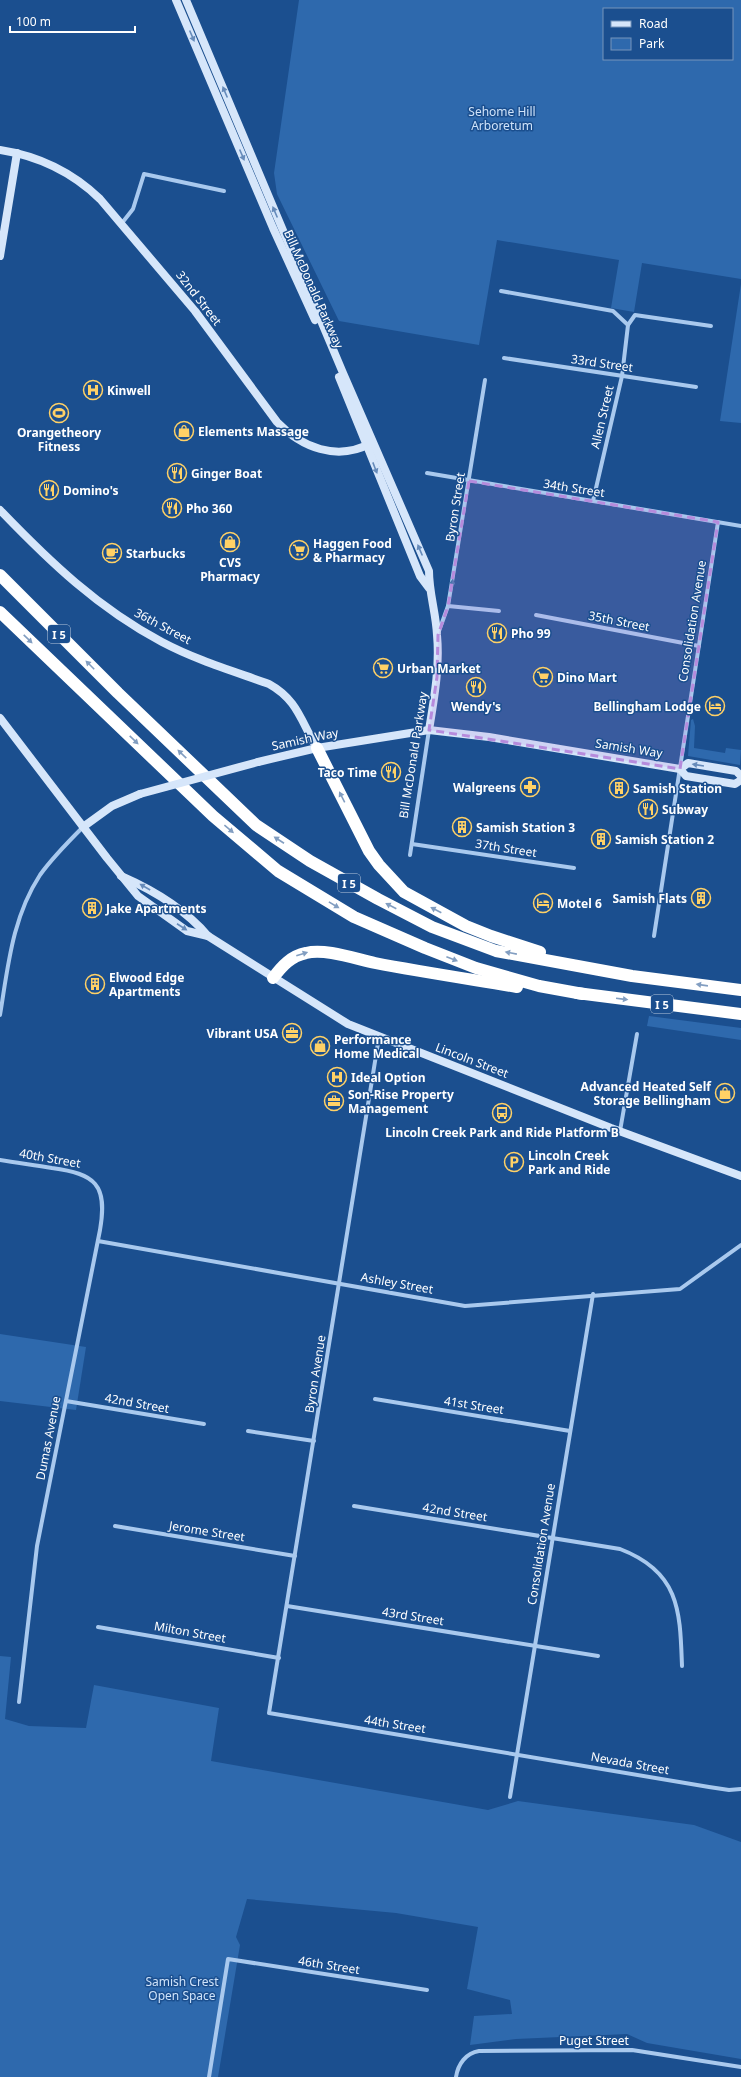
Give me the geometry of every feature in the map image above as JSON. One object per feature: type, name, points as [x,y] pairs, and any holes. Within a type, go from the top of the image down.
[{"type":"highway","name":"I 5","points":[[0,575],[256,825],[310,861],[432,927],[496,951],[632,976],[741,990]]},
{"type":"highway","name":"I 5","points":[[0,612],[213,816],[278,871],[354,917],[425,948],[476,968],[539,986],[583,994],[741,1014]]},
{"type":"highway","points":[[317,748],[369,851],[378,865],[404,892],[454,919],[491,936],[545,954],[632,976]]},
{"type":"highway","points":[[273,978],[282,966],[294,957],[307,952],[323,952],[466,979],[583,994]]},
{"type":"main road","name":"Bill McDonald Parkway","points":[[176,0],[273,228],[429,571],[428,588],[438,635],[437,677],[429,730]]},
{"type":"main road","name":"Bill McDonald Parkway","points":[[186,0],[370,443]]},
{"type":"main road","name":"32nd Street","points":[[0,150],[35,157],[60,168],[94,193],[122,223],[195,311],[277,422],[287,432],[302,443],[326,451],[354,450],[370,443]]},
{"type":"main road","points":[[0,256],[17,153]]},
{"type":"main road","name":"36th Street","points":[[0,510],[37,549],[82,590],[103,606],[162,642],[201,660],[269,684],[280,690],[297,708],[317,748]]},
{"type":"main road","points":[[0,718],[83,827]]},
{"type":"main road","name":"Samish Way","points":[[83,827],[112,806],[140,794],[258,762],[317,748],[429,730],[489,737],[680,768]]},
{"type":"main road","points":[[741,776],[736,771],[688,763],[680,768],[686,776],[735,784],[741,780]]},
{"type":"main road","name":"Lincoln Street","points":[[83,827],[138,896],[187,931],[208,936]]},
{"type":"main road","name":"Lincoln Street","points":[[121,876],[143,886],[194,920],[208,936],[348,1024],[620,1131],[741,1176]]},
{"type":"street","points":[[122,223],[133,209],[144,174],[224,191]]},
{"type":"street","points":[[501,291],[613,311],[628,325]]},
{"type":"street","name":"Allen Street","points":[[593,501],[622,376],[628,325],[635,315],[711,326]]},
{"type":"street","name":"33rd Street","points":[[504,358],[696,387]]},
{"type":"street","name":"Byron Street","points":[[438,635],[448,606],[485,380]]},
{"type":"street","name":"34th Street","points":[[427,473],[741,526]]},
{"type":"street","name":"Consolidation Avenue","points":[[654,936],[718,522]]},
{"type":"street","points":[[448,606],[499,611]]},
{"type":"street","name":"35th Street","points":[[536,616],[699,646]]},
{"type":"street","name":"Bill McDonald Parkway","points":[[410,855],[429,730]]},
{"type":"street","points":[[0,1015],[10,953],[20,916],[40,875],[83,827]]},
{"type":"street","name":"37th Street","points":[[412,844],[574,868]]},
{"type":"street","points":[[620,1131],[637,1034]]},
{"type":"street","name":"Byron Avenue","points":[[269,1713],[379,1037]]},
{"type":"street","name":"40th Street","points":[[0,1160],[76,1171],[94,1181]]},
{"type":"street","name":"Dumas Avenue","points":[[19,1702],[32,1574],[98,1241],[102,1206],[98,1188],[94,1181]]},
{"type":"street","name":"Ashley Street","points":[[98,1241],[465,1306],[593,1294],[680,1289],[741,1245]]},
{"type":"street","name":"Consolidation Avenue","points":[[510,1797],[593,1294]]},
{"type":"street","name":"41st Street","points":[[375,1399],[570,1431]]},
{"type":"street","name":"42nd Street","points":[[66,1401],[204,1424]]},
{"type":"street","points":[[248,1431],[314,1441]]},
{"type":"street","name":"42nd Street","points":[[354,1506],[620,1549],[633,1554],[654,1570],[671,1591],[679,1612],[682,1666]]},
{"type":"street","name":"Jerome Street","points":[[115,1526],[295,1556]]},
{"type":"street","name":"43rd Street","points":[[287,1606],[598,1656]]},
{"type":"street","name":"Milton Street","points":[[98,1627],[279,1658]]},
{"type":"street","name":"44th Street","points":[[269,1713],[517,1754]]},
{"type":"street","name":"Nevada Street","points":[[517,1754],[709,1787],[741,1789]]},
{"type":"street","name":"46th Street","points":[[209,2077],[228,1959],[427,1990]]},
{"type":"street","name":"Puget Street","points":[[457,2075],[468,2055],[479,2051],[632,2050],[741,2067]]},
{"type":"highlighted area","points":[[469,481],[718,522],[680,769],[429,730],[437,677],[438,635],[448,606]]},
{"type":"green space","name":"Sehome Hill Arboretum","points":[[299,0],[741,0],[741,279],[642,263],[634,312],[611,308],[619,260],[497,240],[479,345],[339,321],[277,194],[274,173]]},
{"type":"green space","points":[[741,284],[741,423],[720,421]]},
{"type":"green space","points":[[693,719],[695,726],[694,748],[725,753],[726,748],[741,750],[740,765],[688,756],[691,720]]},
{"type":"green space","points":[[649,1016],[741,1028],[741,1040],[647,1026]]},
{"type":"green space","points":[[0,1334],[86,1347],[76,1410],[0,1401]]},
{"type":"green space","name":"Samish Crest Open Space","points":[[0,1656],[11,1657],[5,1719],[29,1726],[86,1728],[94,1685],[219,1708],[211,1761],[488,1810],[518,1801],[694,1825],[741,1842],[741,2059],[647,2043],[627,2034],[516,2039],[470,2045],[474,2016],[512,2014],[510,2000],[467,1989],[478,1927],[396,1913],[247,1899],[236,1937],[240,1945],[218,2077],[0,2077]]},
{"type":"place","name":"Kinwell","points":[[93,390]]},
{"type":"place","name":"Orangetheory Fitness","points":[[59,413]]},
{"type":"place","name":"Elements Massage","points":[[184,431]]},
{"type":"place","name":"Ginger Boat","points":[[177,473]]},
{"type":"place","name":"Domino's","points":[[49,490]]},
{"type":"place","name":"Pho 360","points":[[172,508]]},
{"type":"place","name":"CVS Pharmacy","points":[[230,542]]},
{"type":"place","name":"Haggen Food & Pharmacy","points":[[299,550]]},
{"type":"place","name":"Starbucks","points":[[112,553]]},
{"type":"place","name":"Pho 99","points":[[497,633]]},
{"type":"place","name":"Urban Market","points":[[383,668]]},
{"type":"place","name":"Dino Mart","points":[[543,677]]},
{"type":"place","name":"Wendy's","points":[[476,687]]},
{"type":"place","name":"Bellingham Lodge","points":[[715,706]]},
{"type":"place","name":"Taco Time","points":[[391,772]]},
{"type":"place","name":"Walgreens","points":[[530,787]]},
{"type":"place","name":"Samish Station","points":[[619,788]]},
{"type":"place","name":"Subway","points":[[648,809]]},
{"type":"place","name":"Samish Station 3","points":[[462,827]]},
{"type":"place","name":"Samish Station 2","points":[[601,839]]},
{"type":"place","name":"Samish Flats","points":[[701,898]]},
{"type":"place","name":"Motel 6","points":[[543,903]]},
{"type":"place","name":"Jake Apartments","points":[[92,908]]},
{"type":"place","name":"Elwood Edge Apartments","points":[[95,984]]},
{"type":"place","name":"Vibrant USA","points":[[292,1033]]},
{"type":"place","name":"Performance Home Medical","points":[[320,1046]]},
{"type":"place","name":"Ideal Option","points":[[337,1077]]},
{"type":"place","name":"Advanced Heated Self Storage Bellingham","points":[[725,1093]]},
{"type":"place","name":"Son-Rise Property Management","points":[[334,1101]]},
{"type":"place","name":"Lincoln Creek Park and Ride Platform B","points":[[502,1113]]},
{"type":"place","name":"Lincoln Creek Park and Ride","points":[[514,1162]]}]
